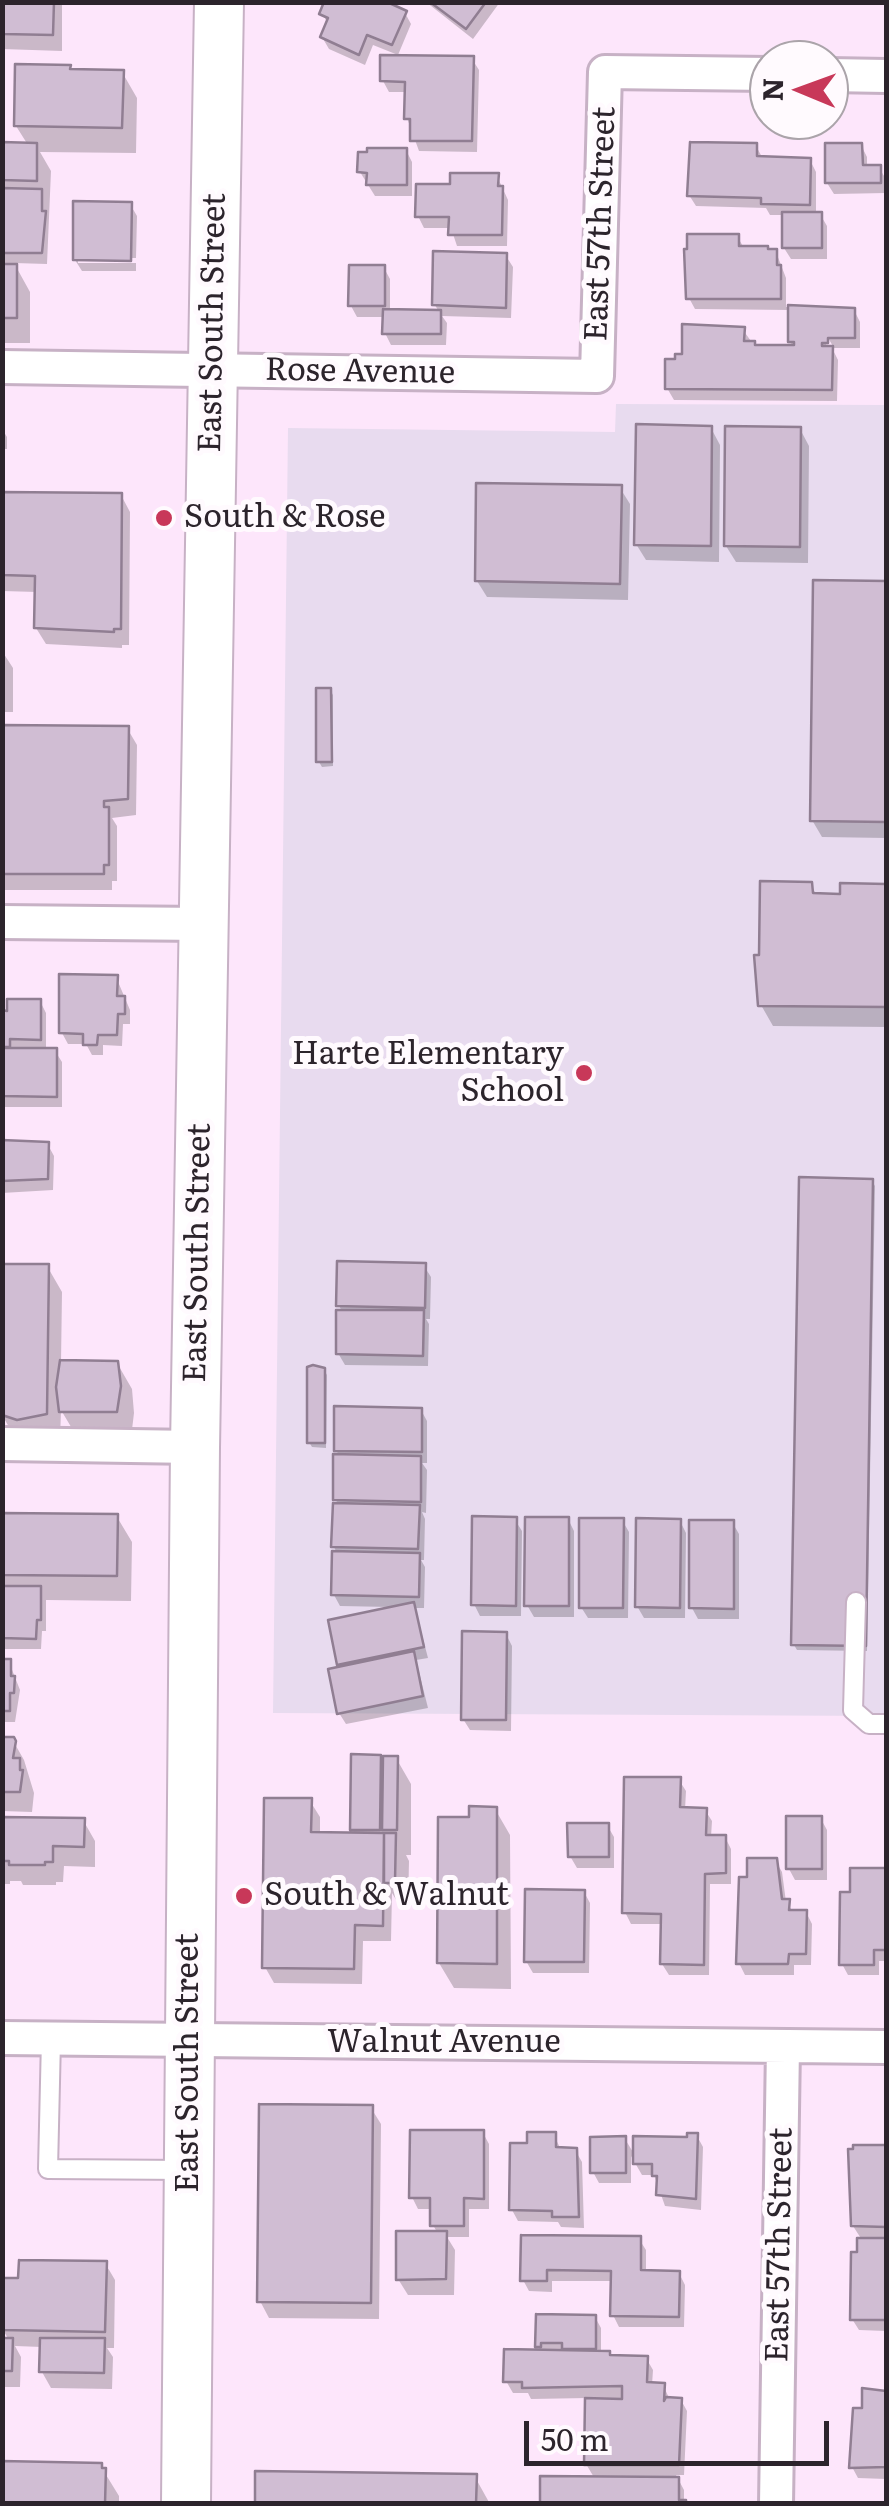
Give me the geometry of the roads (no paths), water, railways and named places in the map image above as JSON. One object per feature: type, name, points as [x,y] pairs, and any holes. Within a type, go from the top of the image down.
[{"type":"main road","name":"East South Street","points":[[186,2504],[188,2042],[218,2]]},
{"type":"street","name":"East 57th Street","points":[[598,376],[606,72],[749,74]]},
{"type":"street","points":[[849,75],[886,76]]},
{"type":"street","name":"Rose Avenue","points":[[2,368],[598,376]]},
{"type":"street","points":[[2,922],[203,924]]},
{"type":"street","points":[[2,1444],[196,1446]]},
{"type":"street","name":"Walnut Avenue","points":[[2,2038],[886,2047]]},
{"type":"street","name":"East 57th Street","points":[[776,2504],[783,2046]]},
{"type":"lane","points":[[856,1602],[852,1710],[869,1724],[886,1724]]},
{"type":"lane","points":[[51,2039],[48,2169],[188,2170]]},
{"type":"place","name":"South & Rose","points":[[164,518]]},
{"type":"place","name":"Harte Elementary School","points":[[584,1073]]},
{"type":"place","name":"South & Walnut","points":[[244,1896]]}]
